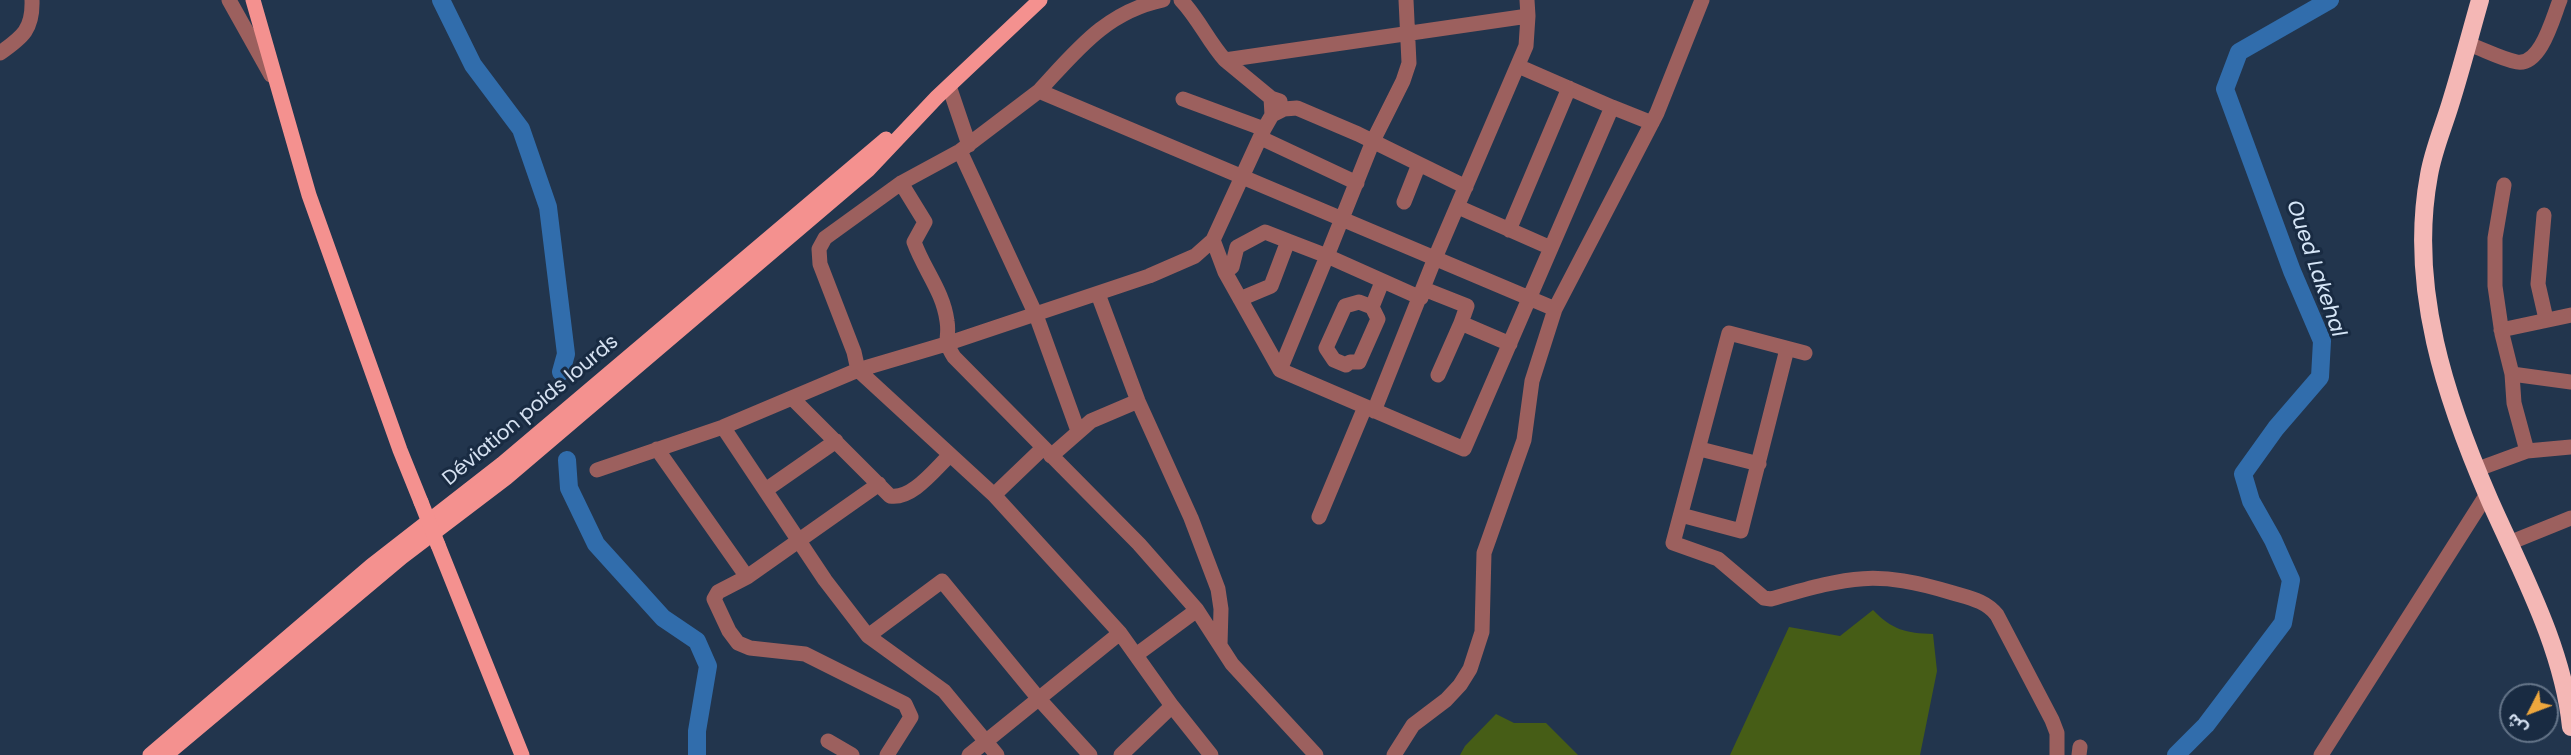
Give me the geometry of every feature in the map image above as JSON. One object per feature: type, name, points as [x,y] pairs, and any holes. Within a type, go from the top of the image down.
[{"type":"highway","points":[[2480,0],[2429,174],[2424,260],[2430,321],[2449,396],[2487,494],[2554,649],[2568,699],[2571,727]]},
{"type":"main road","points":[[254,0],[309,195],[421,502],[522,755]]},
{"type":"main road","name":"Déviation poids lourds","points":[[166,755],[402,557],[506,478],[868,170],[948,86],[1040,0]]},
{"type":"main road","name":"Déviation poids lourds","points":[[150,755],[371,566],[502,464],[937,97]]},
{"type":"street","points":[[0,53],[16,42],[33,20],[32,0]]},
{"type":"street","points":[[229,0],[279,88]]},
{"type":"street","points":[[1163,0],[1124,13],[1091,35],[1039,91],[965,148],[901,183],[852,216],[820,244],[820,264],[854,352],[858,370],[994,495],[1120,633],[1210,755]]},
{"type":"street","points":[[1181,0],[1199,20],[1204,34],[1226,60],[1271,98],[1373,141],[1466,187]]},
{"type":"street","points":[[1280,370],[1373,141],[1403,81],[1409,63],[1410,33],[1406,0]]},
{"type":"street","points":[[1319,517],[1423,293],[1518,66],[1526,46],[1527,0]]},
{"type":"street","points":[[1395,755],[1413,725],[1446,700],[1460,685],[1477,650],[1484,608],[1484,553],[1524,440],[1532,381],[1555,309],[1652,123],[1702,0]]},
{"type":"street","points":[[2468,44],[2518,62],[2529,61],[2540,49],[2560,0]]},
{"type":"street","points":[[1226,60],[1528,16]]},
{"type":"street","points":[[1518,66],[1652,123]]},
{"type":"street","points":[[948,86],[965,148],[1036,315],[1078,431]]},
{"type":"street","points":[[1509,230],[1569,88]]},
{"type":"street","points":[[1039,91],[1245,176],[1555,309]]},
{"type":"street","points":[[597,470],[723,426],[858,370],[1036,315],[1149,276],[1195,256],[1214,240],[1245,176],[1262,133],[1272,115],[1271,98]]},
{"type":"street","points":[[1183,99],[1262,133],[1357,183]]},
{"type":"street","points":[[1214,240],[1226,272],[1280,370],[1464,449],[1612,107]]},
{"type":"street","points":[[1272,115],[1284,109],[1297,108]]},
{"type":"street","points":[[1404,202],[1419,164]]},
{"type":"street","points":[[901,183],[925,222],[914,242],[920,260],[940,293],[948,323],[946,344],[954,357],[1139,544],[1197,610],[1232,664],[1316,755]]},
{"type":"street","points":[[2504,185],[2495,238],[2495,286],[2501,330],[2512,374],[2514,403],[2527,451]]},
{"type":"street","points":[[1458,207],[1551,248]]},
{"type":"street","points":[[2544,215],[2538,284],[2546,319]]},
{"type":"street","points":[[1226,272],[1232,267],[1237,246],[1265,232],[1327,256],[1382,282],[1467,306],[1438,375]]},
{"type":"street","points":[[1240,299],[1271,286],[1288,241]]},
{"type":"street","points":[[1372,307],[1382,282]]},
{"type":"street","points":[[1098,294],[1138,401],[1191,518],[1218,589],[1221,609],[1220,645]]},
{"type":"street","points":[[2501,330],[2571,315]]},
{"type":"street","points":[[1461,323],[1510,344]]},
{"type":"street","points":[[1805,353],[1729,333],[1700,449],[1673,543],[1718,559],[1764,598],[1772,599],[1852,578],[1874,577],[1919,583],[1986,604],[1997,615],[2052,720],[2057,733],[2057,755]]},
{"type":"street","points":[[1681,515],[1742,531],[1787,349]]},
{"type":"street","points":[[2512,374],[2571,382]]},
{"type":"street","points":[[792,398],[890,496],[898,497],[909,492],[950,455]]},
{"type":"street","points":[[994,495],[1047,452],[1091,421],[1138,401]]},
{"type":"street","points":[[723,426],[800,538],[825,579],[867,636],[944,691],[997,755]]},
{"type":"street","points":[[767,489],[836,441]]},
{"type":"street","points":[[2478,469],[2527,451],[2571,447]]},
{"type":"street","points":[[657,449],[747,577]]},
{"type":"street","points":[[1700,449],[1759,464]]},
{"type":"street","points":[[879,484],[747,577],[718,592],[714,599],[729,631],[738,643],[750,648],[805,654],[905,705],[911,717],[889,753]]},
{"type":"street","points":[[2321,755],[2487,494]]},
{"type":"street","points":[[2509,543],[2571,518]]},
{"type":"street","points":[[867,636],[942,581],[1039,699],[1090,755]]},
{"type":"street","points":[[1136,655],[1197,610]]},
{"type":"street","points":[[969,755],[1120,633]]},
{"type":"street","points":[[1121,755],[1172,706]]},
{"type":"street","points":[[828,741],[852,755]]},
{"type":"green space","points":[[1873,610],[1900,629],[1933,634],[1937,671],[1920,755],[1730,755],[1789,627],[1840,636]]},
{"type":"green space","points":[[1496,714],[1514,723],[1546,723],[1578,755],[1460,755],[1465,746]]},
{"type":"waterway","points":[[441,0],[473,65],[521,129],[548,207],[566,354],[561,372]]},
{"type":"waterway","name":"Oued Lakehal","points":[[2176,755],[2206,725],[2283,623],[2291,580],[2273,540],[2251,501],[2243,474],[2276,428],[2320,377],[2322,341],[2292,271],[2225,89],[2239,52],[2330,0]]},
{"type":"waterway","points":[[567,460],[569,488],[596,544],[663,618],[697,641],[708,666],[697,731],[697,755]]}]
